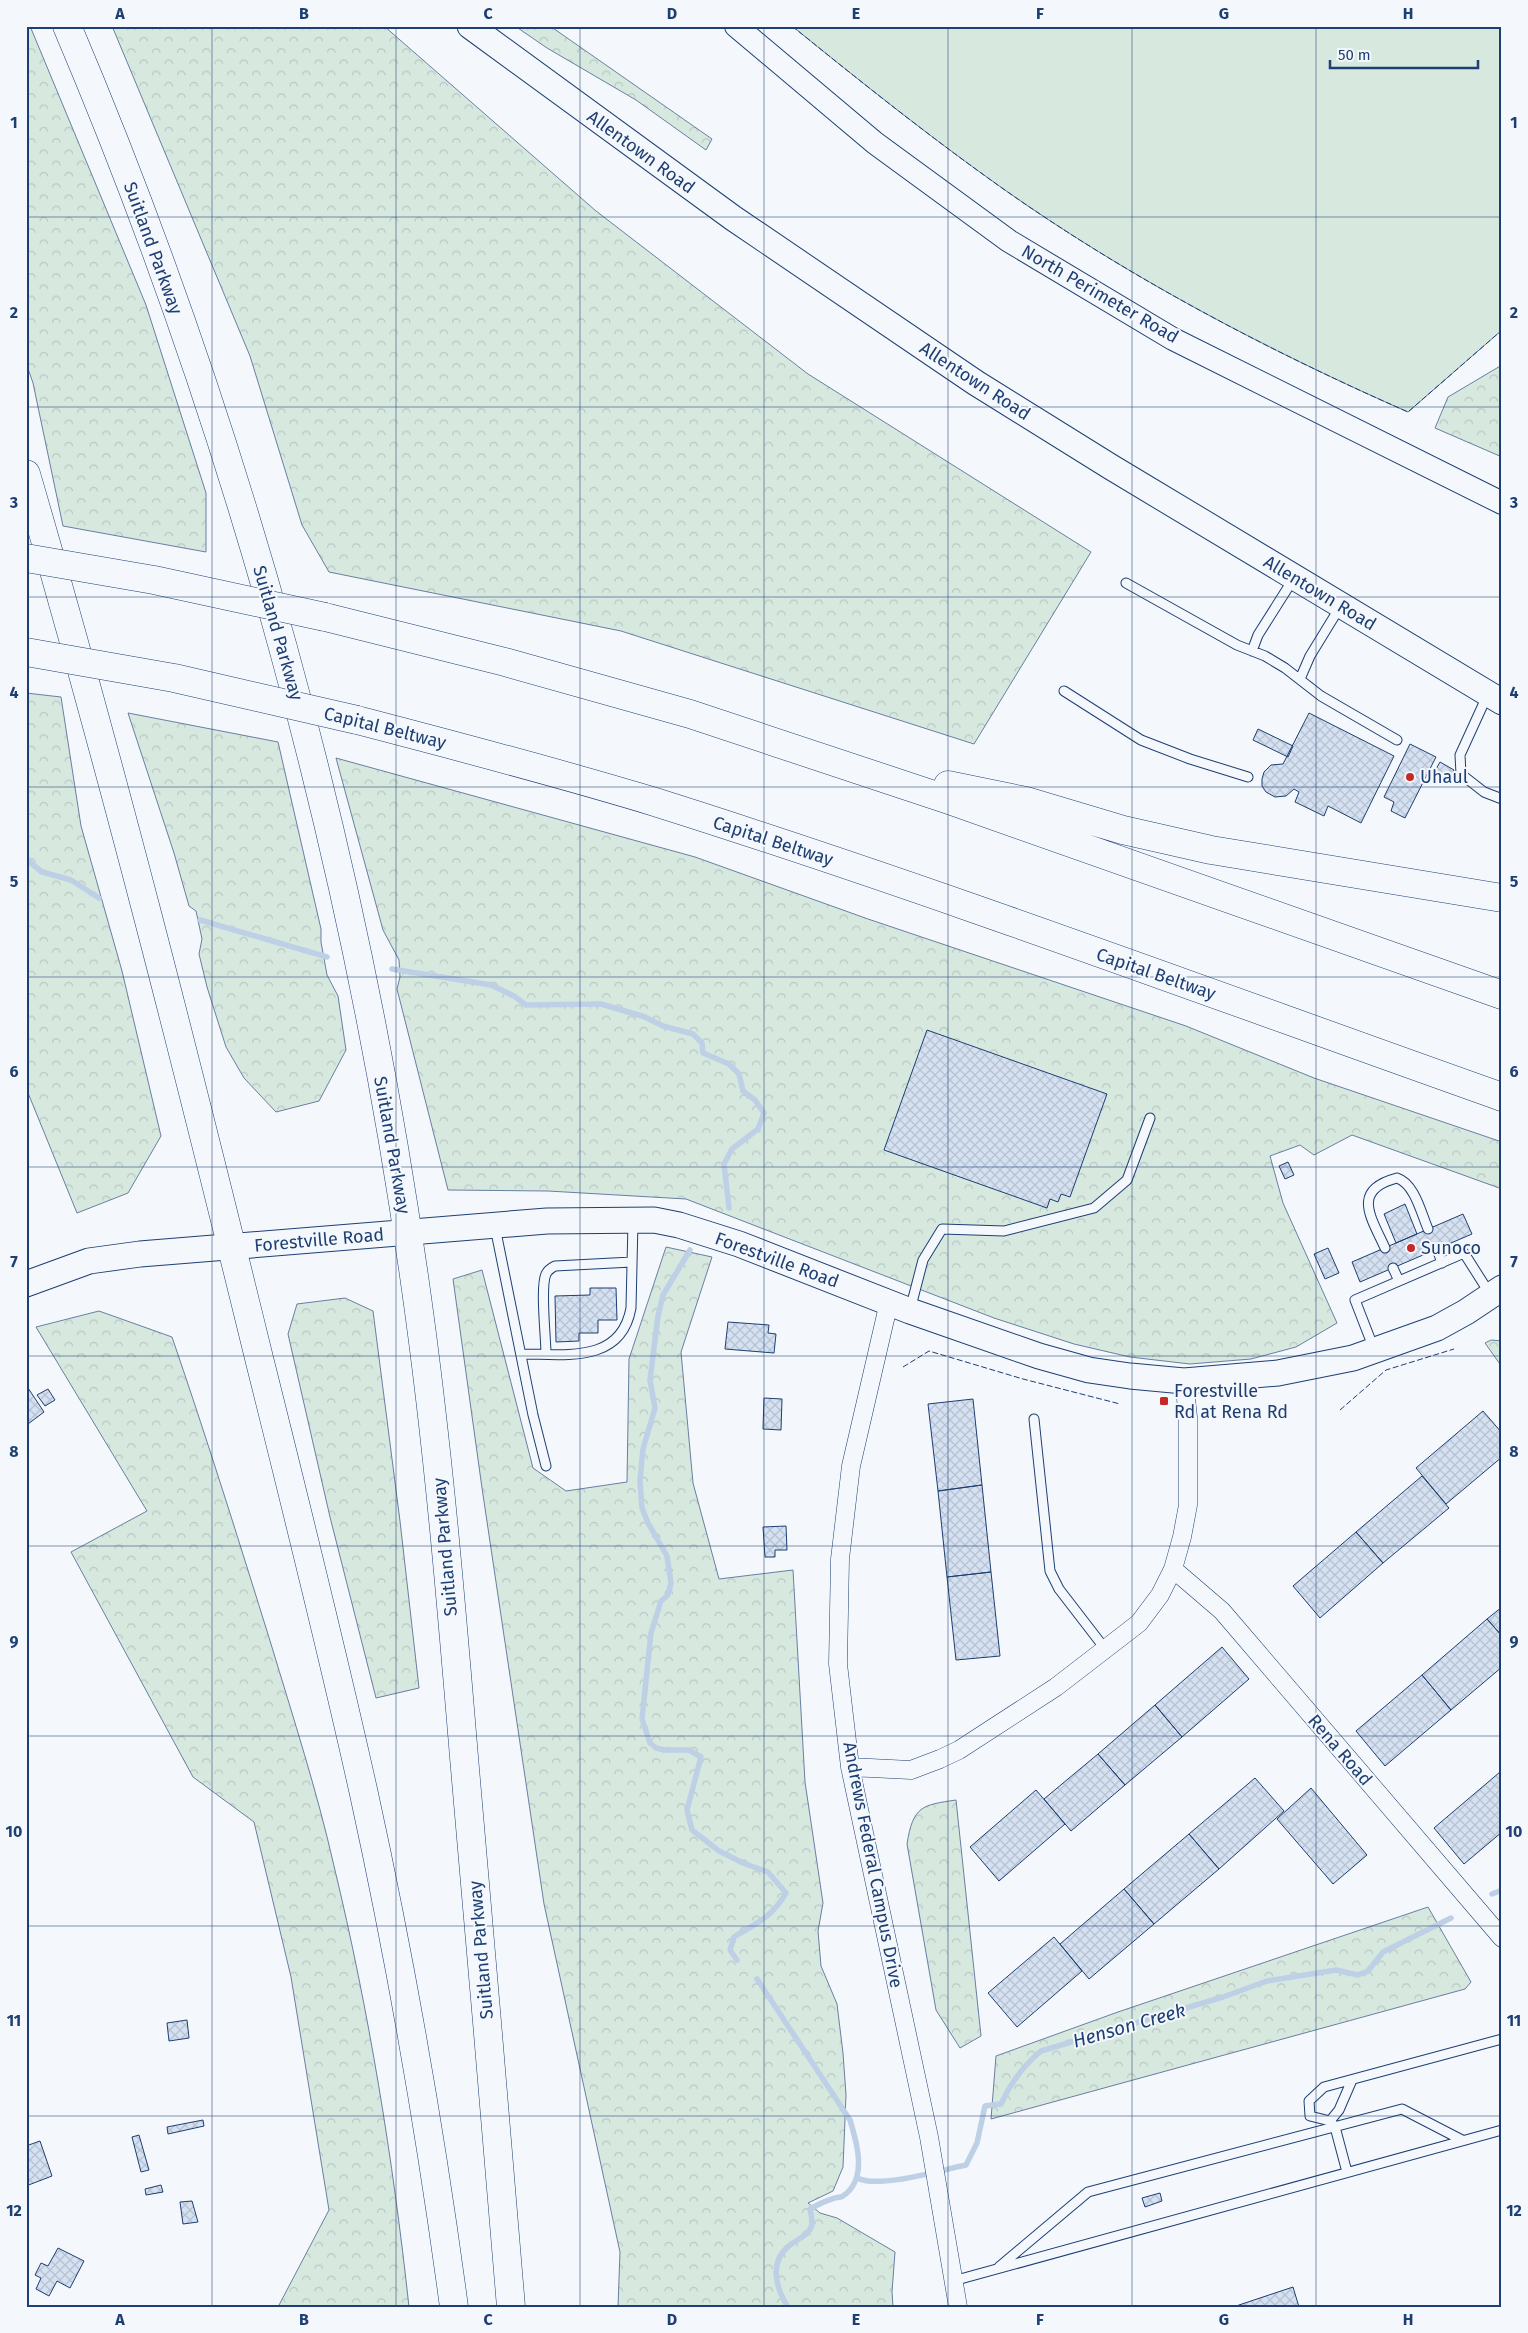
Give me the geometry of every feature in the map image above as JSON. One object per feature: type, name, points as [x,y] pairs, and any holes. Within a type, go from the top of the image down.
[{"type":"highway","name":"Suitland Parkway","points":[[67,26],[124,168],[194,362],[291,676],[355,949],[379,1070],[407,1232],[425,1355],[444,1527],[511,2307]]},
{"type":"highway","points":[[26,474],[97,721],[144,896],[333,1660],[365,1799],[423,2103],[454,2307]]},
{"type":"highway","points":[[26,558],[154,580],[325,617],[505,662],[681,712],[834,761],[1502,995]]},
{"type":"highway","name":"Capital Beltway","points":[[26,652],[174,678],[357,720],[505,758],[654,802],[892,880],[1502,1097]]},
{"type":"highway","points":[[834,761],[1026,800],[1124,830],[1212,850],[1502,898]]},
{"type":"main road","name":"Allentown Road","points":[[470,26],[626,141],[855,303],[984,388],[1294,578],[1495,698]]},
{"type":"main road","name":"Forestville Road","points":[[27,1280],[89,1261],[140,1254],[495,1224],[633,1219],[680,1225],[739,1244],[899,1306],[1031,1353],[1081,1368],[1130,1376],[1184,1381],[1278,1373],[1329,1364],[1375,1351],[1437,1328],[1496,1291]]},
{"type":"street","name":"North Perimeter Road","points":[[736,26],[875,144],[1009,241],[1173,339],[1502,503]]},
{"type":"street","name":"Andrews Federal Campus Drive","points":[[899,1306],[850,1466],[840,1559],[838,1664],[850,1767],[929,2137],[958,2307]]},
{"type":"street","points":[[850,1767],[910,1770],[959,1750],[1056,1687],[1139,1623],[1160,1595],[1174,1569],[1188,1505],[1188,1417],[1184,1381]]},
{"type":"street","name":"Rena Road","points":[[1174,1569],[1222,1612],[1502,1938]]},
{"type":"lane","points":[[1252,651],[1258,635],[1294,578]]},
{"type":"lane","points":[[1126,583],[1237,645],[1285,668],[1321,696],[1397,740]]},
{"type":"lane","points":[[1300,679],[1310,656],[1341,606]]},
{"type":"lane","points":[[1064,691],[1140,740],[1190,759],[1248,776]]},
{"type":"lane","points":[[1495,698],[1460,755],[1461,774],[1484,792],[1502,799]]},
{"type":"lane","points":[[899,1306],[942,1229],[1004,1231],[1094,1208],[1127,1180],[1150,1118]]},
{"type":"lane","points":[[1385,1248],[1367,1203],[1370,1191],[1382,1182],[1397,1178],[1406,1182],[1412,1190],[1428,1229]]},
{"type":"lane","points":[[521,1354],[589,1353],[612,1343],[621,1334],[629,1320],[631,1308],[633,1219]]},
{"type":"lane","points":[[495,1224],[546,1466]]},
{"type":"lane","points":[[1436,1249],[1442,1263]]},
{"type":"lane","points":[[1375,1351],[1355,1300],[1464,1253],[1496,1291]]},
{"type":"lane","points":[[546,1354],[544,1287],[546,1274],[550,1268],[555,1266],[632,1262]]},
{"type":"lane","points":[[1393,1268],[1399,1281]]},
{"type":"lane","points":[[1034,1419],[1050,1571],[1060,1589],[1106,1650]]},
{"type":"lane","points":[[1332,2124],[1310,2116],[1309,2101],[1324,2087],[1502,2039]]},
{"type":"lane","points":[[1347,2172],[1332,2124],[1352,2080]]},
{"type":"lane","points":[[997,2269],[1088,2192],[1332,2124],[1402,2109],[1462,2140]]},
{"type":"lane","points":[[953,2281],[1502,2130]]},
{"type":"green space","points":[[26,26],[30,26],[146,305],[206,493],[206,552],[63,526],[33,383],[26,363]]},
{"type":"green space","points":[[112,26],[384,26],[596,211],[808,374],[1091,552],[974,744],[621,631],[329,572],[302,525],[250,356]]},
{"type":"green space","points":[[515,26],[550,26],[712,139],[706,150],[636,100],[547,48]]},
{"type":"green space","points":[[792,26],[1502,26],[1502,330],[1408,412],[1251,337],[1199,310],[1099,252],[975,169]]},
{"type":"green space","points":[[1502,365],[1502,457],[1435,428],[1448,397]]},
{"type":"green space","points":[[26,693],[61,697],[81,826],[122,971],[161,1136],[128,1193],[77,1213],[26,1088]]},
{"type":"green space","points":[[128,713],[278,742],[321,929],[321,942],[327,975],[338,996],[346,1050],[319,1101],[276,1112],[244,1078],[226,1047],[207,987],[199,954],[202,939],[196,911],[189,906],[174,853]]},
{"type":"green space","points":[[336,758],[695,857],[868,919],[1186,1026],[1314,1078],[1502,1142],[1502,1189],[1352,1135],[1314,1155],[1300,1145],[1270,1156],[1283,1203],[1337,1323],[1296,1347],[1251,1359],[1190,1364],[1130,1357],[1074,1344],[994,1318],[686,1199],[548,1191],[448,1190],[397,989],[400,977],[399,960],[383,930]]},
{"type":"green space","points":[[666,1247],[712,1257],[681,1352],[693,1483],[719,1579],[793,1570],[805,1782],[823,1903],[818,1931],[821,1966],[837,2004],[846,2095],[843,2167],[833,2191],[808,2203],[820,2213],[837,2218],[895,2252],[892,2292],[893,2307],[618,2307],[620,2252],[544,1904],[453,1279],[482,1270],[533,1468],[566,1491],[627,1482],[629,1359]]},
{"type":"green space","points":[[345,1298],[373,1311],[419,1688],[376,1698],[330,1517],[288,1334],[297,1304]]},
{"type":"green space","points":[[99,1311],[172,1337],[259,1605],[312,1782],[347,1921],[379,2085],[409,2307],[278,2307],[329,2210],[291,1977],[254,1822],[193,1777],[71,1552],[147,1511],[36,1327]]},
{"type":"green space","points":[[1491,1340],[1502,1341],[1502,1367],[1485,1343]]},
{"type":"green space","points":[[956,1800],[981,2036],[960,2048],[936,2010],[907,1844],[912,1822],[921,1810],[927,1806]]},
{"type":"green space","points":[[1428,1907],[1471,1982],[1465,1989],[991,2119],[996,2056],[1118,2012]]},
{"type":"building","points":[[1309,713],[1394,756],[1361,823],[1328,806],[1324,816],[1295,802],[1299,792],[1294,789],[1286,796],[1275,797],[1266,792],[1262,786],[1264,772],[1271,765],[1283,764]]},
{"type":"building","points":[[1258,729],[1293,746],[1288,757],[1253,740]]},
{"type":"building","name":"Uhaul","points":[[1410,744],[1436,757],[1405,818],[1391,811],[1394,802],[1384,797]]},
{"type":"building","points":[[1440,762],[1454,770],[1446,784],[1432,776]]},
{"type":"building","points":[[927,1030],[1107,1094],[1070,1197],[1061,1194],[1058,1202],[1050,1199],[1047,1208],[884,1150]]},
{"type":"building","points":[[1288,1162],[1294,1175],[1285,1179],[1279,1166]]},
{"type":"building","points":[[1405,1204],[1417,1234],[1396,1243],[1384,1214]]},
{"type":"building","name":"Sunoco","points":[[1463,1214],[1472,1234],[1360,1282],[1352,1262]]},
{"type":"building","points":[[1328,1248],[1339,1273],[1325,1279],[1314,1254]]},
{"type":"building","points":[[590,1288],[616,1288],[617,1320],[598,1320],[598,1333],[579,1333],[579,1341],[556,1342],[555,1296],[590,1295]]},
{"type":"building","points":[[728,1322],[769,1325],[768,1333],[776,1334],[774,1353],[725,1349]]},
{"type":"building","points":[[26,1385],[44,1412],[28,1424],[26,1421]]},
{"type":"building","points":[[48,1389],[55,1400],[45,1406],[37,1395]]},
{"type":"building","points":[[764,1398],[782,1399],[781,1430],[763,1429]]},
{"type":"building","points":[[973,1399],[982,1485],[938,1491],[928,1404]]},
{"type":"building","points":[[1483,1411],[1502,1433],[1502,1457],[1446,1504],[1416,1468]]},
{"type":"building","points":[[1422,1476],[1449,1508],[1383,1563],[1356,1532]]},
{"type":"building","points":[[982,1485],[991,1572],[947,1577],[938,1491]]},
{"type":"building","points":[[786,1526],[787,1550],[775,1550],[775,1557],[765,1557],[763,1527]]},
{"type":"building","points":[[1356,1532],[1383,1563],[1320,1618],[1293,1586]]},
{"type":"building","points":[[991,1572],[1000,1656],[956,1660],[947,1577]]},
{"type":"building","points":[[1502,1607],[1502,1636],[1487,1619]]},
{"type":"building","points":[[1487,1619],[1502,1636],[1502,1667],[1451,1710],[1422,1675]]},
{"type":"building","points":[[1222,1647],[1249,1679],[1182,1737],[1155,1705]]},
{"type":"building","points":[[1422,1675],[1451,1710],[1385,1766],[1356,1731]]},
{"type":"building","points":[[1155,1705],[1182,1737],[1125,1785],[1098,1754]]},
{"type":"building","points":[[1098,1754],[1125,1785],[1071,1831],[1044,1799]]},
{"type":"building","points":[[1500,1772],[1502,1775],[1502,1832],[1464,1864],[1434,1828]]},
{"type":"building","points":[[1255,1778],[1284,1811],[1219,1869],[1189,1834]]},
{"type":"building","points":[[1311,1788],[1367,1855],[1333,1884],[1277,1819]]},
{"type":"building","points":[[1036,1790],[1065,1824],[999,1881],[970,1847]]},
{"type":"building","points":[[1189,1834],[1219,1869],[1154,1924],[1124,1889]]},
{"type":"building","points":[[1124,1889],[1154,1924],[1089,1979],[1060,1944]]},
{"type":"building","points":[[1054,1937],[1082,1971],[1017,2027],[988,1993]]},
{"type":"building","points":[[187,2020],[189,2038],[169,2041],[167,2023]]},
{"type":"building","points":[[203,2120],[204,2126],[168,2134],[167,2127]]},
{"type":"building","points":[[139,2135],[149,2170],[141,2172],[132,2137]]},
{"type":"building","points":[[40,2141],[52,2176],[26,2186],[26,2146]]},
{"type":"building","points":[[161,2185],[163,2192],[146,2195],[145,2189]]},
{"type":"building","points":[[1160,2193],[1162,2201],[1145,2207],[1142,2198]]},
{"type":"building","points":[[192,2201],[198,2222],[183,2224],[180,2202]]},
{"type":"building","points":[[58,2248],[84,2261],[70,2288],[57,2281],[49,2296],[36,2289],[41,2278],[35,2275],[41,2263],[48,2266]]},
{"type":"building","points":[[1293,2287],[1299,2307],[1233,2307]]},
{"type":"waterway","name":"Henson Creek","points":[[26,859],[42,872],[71,880],[99,898]]},
{"type":"waterway","name":"Henson Creek","points":[[200,920],[327,957]]},
{"type":"waterway","name":"Henson Creek","points":[[392,969],[491,985],[514,996],[526,1005],[601,1004],[645,1017],[663,1026],[693,1034],[702,1043],[703,1053],[729,1064],[739,1074],[743,1091],[755,1100],[764,1113],[758,1129],[732,1149],[724,1164],[729,1208]]},
{"type":"waterway","name":"Henson Creek","points":[[690,1250],[663,1295],[658,1316],[650,1380],[655,1408],[643,1449],[640,1481],[642,1508],[648,1523],[667,1556],[671,1583],[668,1595],[661,1601],[651,1633],[642,1719],[650,1743],[656,1748],[664,1750],[689,1750],[701,1757],[687,1810],[692,1830],[719,1851],[743,1863],[768,1872],[786,1893],[769,1914],[734,1937],[730,1950],[737,1960]]},
{"type":"waterway","name":"Henson Creek","points":[[1492,1894],[1502,1890]]},
{"type":"waterway","name":"Henson Creek","points":[[857,2178],[867,2181],[895,2180],[966,2165],[977,2143],[985,2106],[1001,2104],[1018,2075],[1041,2051],[1223,1997],[1267,1981],[1336,1970],[1358,1975],[1368,1971],[1383,1952],[1451,1918]]},
{"type":"waterway","name":"Henson Creek","points":[[757,1979],[850,2120],[858,2160],[856,2180],[851,2189],[842,2197],[833,2198],[810,2209],[811,2228],[783,2251],[779,2259],[776,2274],[777,2283],[788,2307]]},
{"type":"fence","points":[[792,26],[975,169],[1099,252],[1199,310],[1251,337],[1408,412],[1502,330]]},
{"type":"fence","points":[[1340,1410],[1386,1370],[1454,1349]]},
{"type":"fence","points":[[903,1367],[929,1351],[1023,1379],[1120,1404]]},
{"type":"place","name":"Uhaul","points":[[1410,777]]},
{"type":"place","name":"Sunoco","points":[[1411,1248]]},
{"type":"place","name":"Forestville Rd at Rena Rd","points":[[1164,1401]]}]
